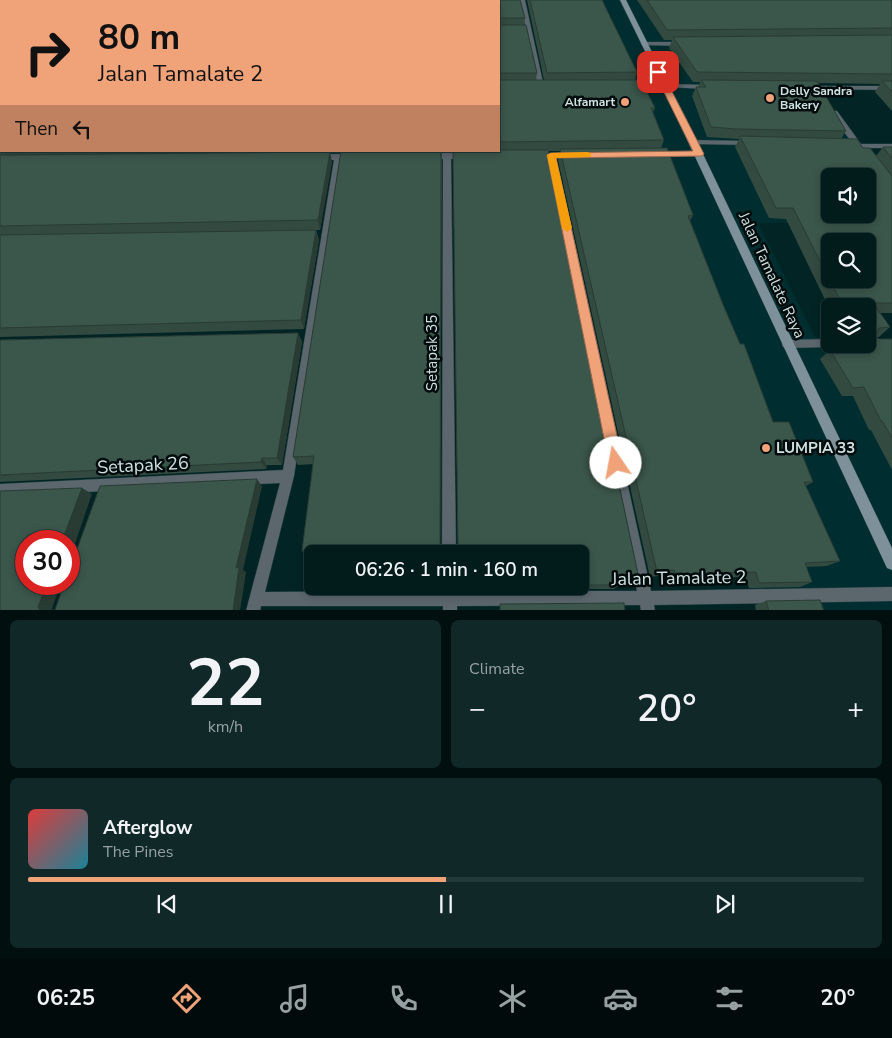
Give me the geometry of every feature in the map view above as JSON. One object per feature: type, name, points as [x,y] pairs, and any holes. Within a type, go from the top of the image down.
[{"type":"street","points":[[522,0],[541,87]]},
{"type":"street","name":"Jalan Tamalate Raya","points":[[623,0],[699,154],[892,563]]},
{"type":"street","points":[[500,31],[529,31]]},
{"type":"street","points":[[644,44],[694,44]]},
{"type":"street","points":[[532,87],[550,87]]},
{"type":"street","points":[[627,87],[715,87]]},
{"type":"street","points":[[805,88],[892,88]]},
{"type":"street","points":[[815,88],[820,95]]},
{"type":"street","points":[[831,110],[864,153]]},
{"type":"street","points":[[693,142],[762,144]]},
{"type":"street","points":[[840,146],[892,146]]},
{"type":"street","points":[[418,156],[447,154],[476,156]]},
{"type":"street","name":"Setapak 35","points":[[447,154],[449,545]]},
{"type":"street","points":[[650,154],[699,154]]},
{"type":"street","points":[[551,155],[646,604]]},
{"type":"street","points":[[532,156],[581,155]]},
{"type":"street","points":[[308,157],[358,157]]},
{"type":"street","points":[[254,605],[288,476],[322,235],[338,157]]},
{"type":"street","points":[[787,344],[821,343]]},
{"type":"street","name":"Setapak 26","points":[[0,490],[288,476]]},
{"type":"street","points":[[98,503],[104,485]]},
{"type":"street","name":"Jalan Tamalate 2","points":[[254,605],[449,598],[646,604],[892,594]]},
{"type":"shaded area","points":[[559,0],[691,0],[815,90],[872,168],[821,168],[821,222],[758,223],[821,349],[821,353],[876,353],[876,349],[892,349],[892,610],[757,610],[614,153]]},
{"type":"shaded area","points":[[876,173],[892,195],[892,221],[876,221]]},
{"type":"building","points":[[500,0],[520,0],[525,18],[500,18]]},
{"type":"building","points":[[530,0],[602,0],[637,72],[547,73]]},
{"type":"building","points":[[647,0],[892,0],[892,28],[667,30]]},
{"type":"building","points":[[500,25],[526,25],[537,73],[500,73]]},
{"type":"building","points":[[892,35],[892,74],[697,72],[673,37]]},
{"type":"building","points":[[500,80],[641,80],[655,108],[651,108],[664,140],[500,142]]},
{"type":"building","points":[[701,80],[817,81],[846,131],[711,127],[696,87],[706,87]]},
{"type":"building","points":[[882,81],[892,81],[892,92]]},
{"type":"building","points":[[740,136],[857,139],[863,148],[870,148],[892,176],[892,303],[876,303],[876,298],[839,298],[834,288],[876,288],[876,233],[821,233],[821,263],[793,208],[776,208]]},
{"type":"building","points":[[883,147],[892,147],[892,158]]},
{"type":"building","points":[[667,148],[693,215],[688,216],[724,307],[740,344],[744,344],[773,422],[789,422],[813,482],[804,482],[840,561],[805,563],[812,582],[759,583],[756,572],[675,574],[674,570],[657,572],[560,149]]},
{"type":"building","points":[[548,150],[638,574],[618,576],[620,585],[589,585],[589,545],[458,545],[453,152]]},
{"type":"building","points":[[330,152],[318,220],[0,226],[0,155]]},
{"type":"building","points":[[341,152],[441,152],[440,545],[304,545],[304,551],[302,551],[314,456],[293,457]]},
{"type":"building","points":[[316,230],[301,320],[0,328],[0,235]]},
{"type":"building","points":[[876,307],[890,327],[879,328],[877,333]]},
{"type":"building","points":[[298,333],[277,458],[262,458],[261,462],[0,475],[0,340]]},
{"type":"building","points":[[876,337],[892,339],[892,438],[864,387],[853,388],[832,353],[876,353]]},
{"type":"building","points":[[257,479],[236,568],[239,567],[233,610],[55,610],[60,595],[80,595],[80,541],[100,486]]},
{"type":"building","points":[[82,488],[66,530],[15,530],[15,595],[43,595],[38,607],[40,610],[0,610],[0,491]]},
{"type":"building","points":[[820,600],[824,610],[769,610],[766,601]]},
{"type":"building","points":[[624,603],[625,610],[500,610],[500,604]]},
{"type":"slow traffic","points":[[567,228],[551,155],[587,155]]},
{"type":"place","name":"Delly Sandra Bakery","points":[[770,98]]},
{"type":"place","name":"Alfamart","points":[[625,102]]},
{"type":"place","name":"LUMPIA 33","points":[[766,448]]},
{"type":"route","points":[[616,463],[551,155],[699,154],[658,72]]}]
